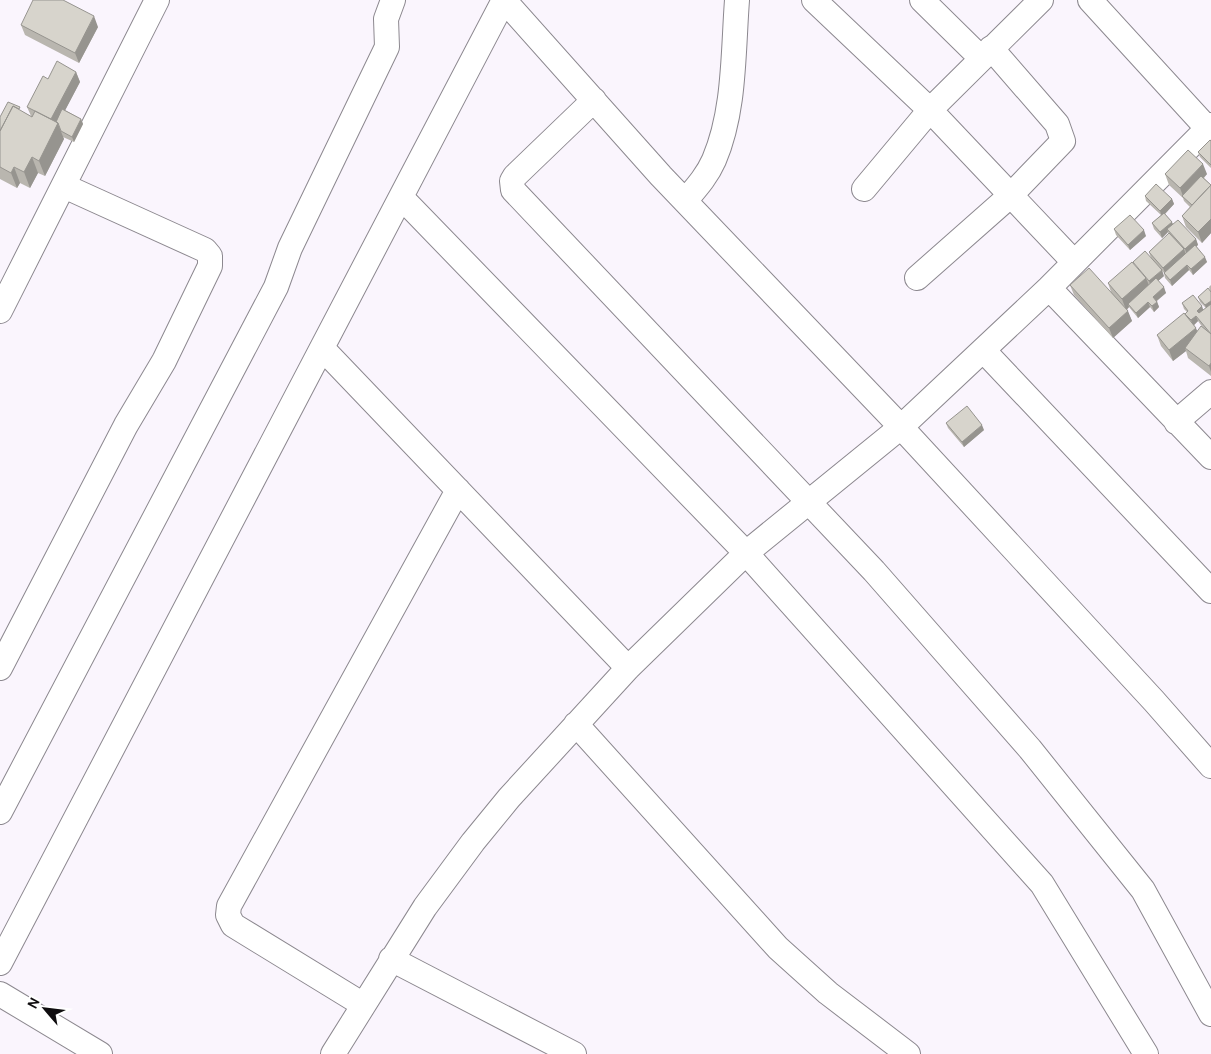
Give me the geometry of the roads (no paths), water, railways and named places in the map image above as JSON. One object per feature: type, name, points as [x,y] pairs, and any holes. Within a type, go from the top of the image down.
[{"type":"street","points":[[0,311],[157,0]]},
{"type":"street","points":[[0,812],[276,287],[290,248],[387,47],[386,19],[393,0]]},
{"type":"street","points":[[0,963],[504,0],[685,201],[901,427],[1211,766]]},
{"type":"street","points":[[685,201],[704,178],[713,162],[727,119],[737,0]]},
{"type":"street","points":[[814,0],[930,110],[1074,262]]},
{"type":"street","points":[[917,278],[1011,195],[1060,147],[1063,141],[1057,124],[986,53],[922,0]]},
{"type":"street","points":[[864,189],[930,110],[1041,0]]},
{"type":"street","points":[[333,1054],[362,1004],[424,908],[473,842],[576,724],[628,668],[746,553],[901,427],[1049,288],[1209,126],[1090,0]]},
{"type":"street","points":[[594,100],[515,176],[512,181],[513,190],[874,571],[1030,749],[1138,883],[1211,1014]]},
{"type":"street","points":[[0,668],[118,439],[164,361],[210,266],[210,256],[205,250],[64,186]]},
{"type":"street","points":[[401,197],[746,553],[1042,884],[1146,1054]]},
{"type":"street","points":[[1049,288],[1211,457]]},
{"type":"street","points":[[322,348],[628,668]]},
{"type":"street","points":[[983,350],[1211,592]]},
{"type":"street","points":[[1176,422],[1211,392]]},
{"type":"street","points":[[362,1004],[233,926],[228,915],[229,906],[458,490]]},
{"type":"street","points":[[576,724],[778,948],[828,993],[908,1054]]},
{"type":"street","points":[[391,959],[574,1054]]},
{"type":"street","points":[[0,994],[100,1054]]}]
